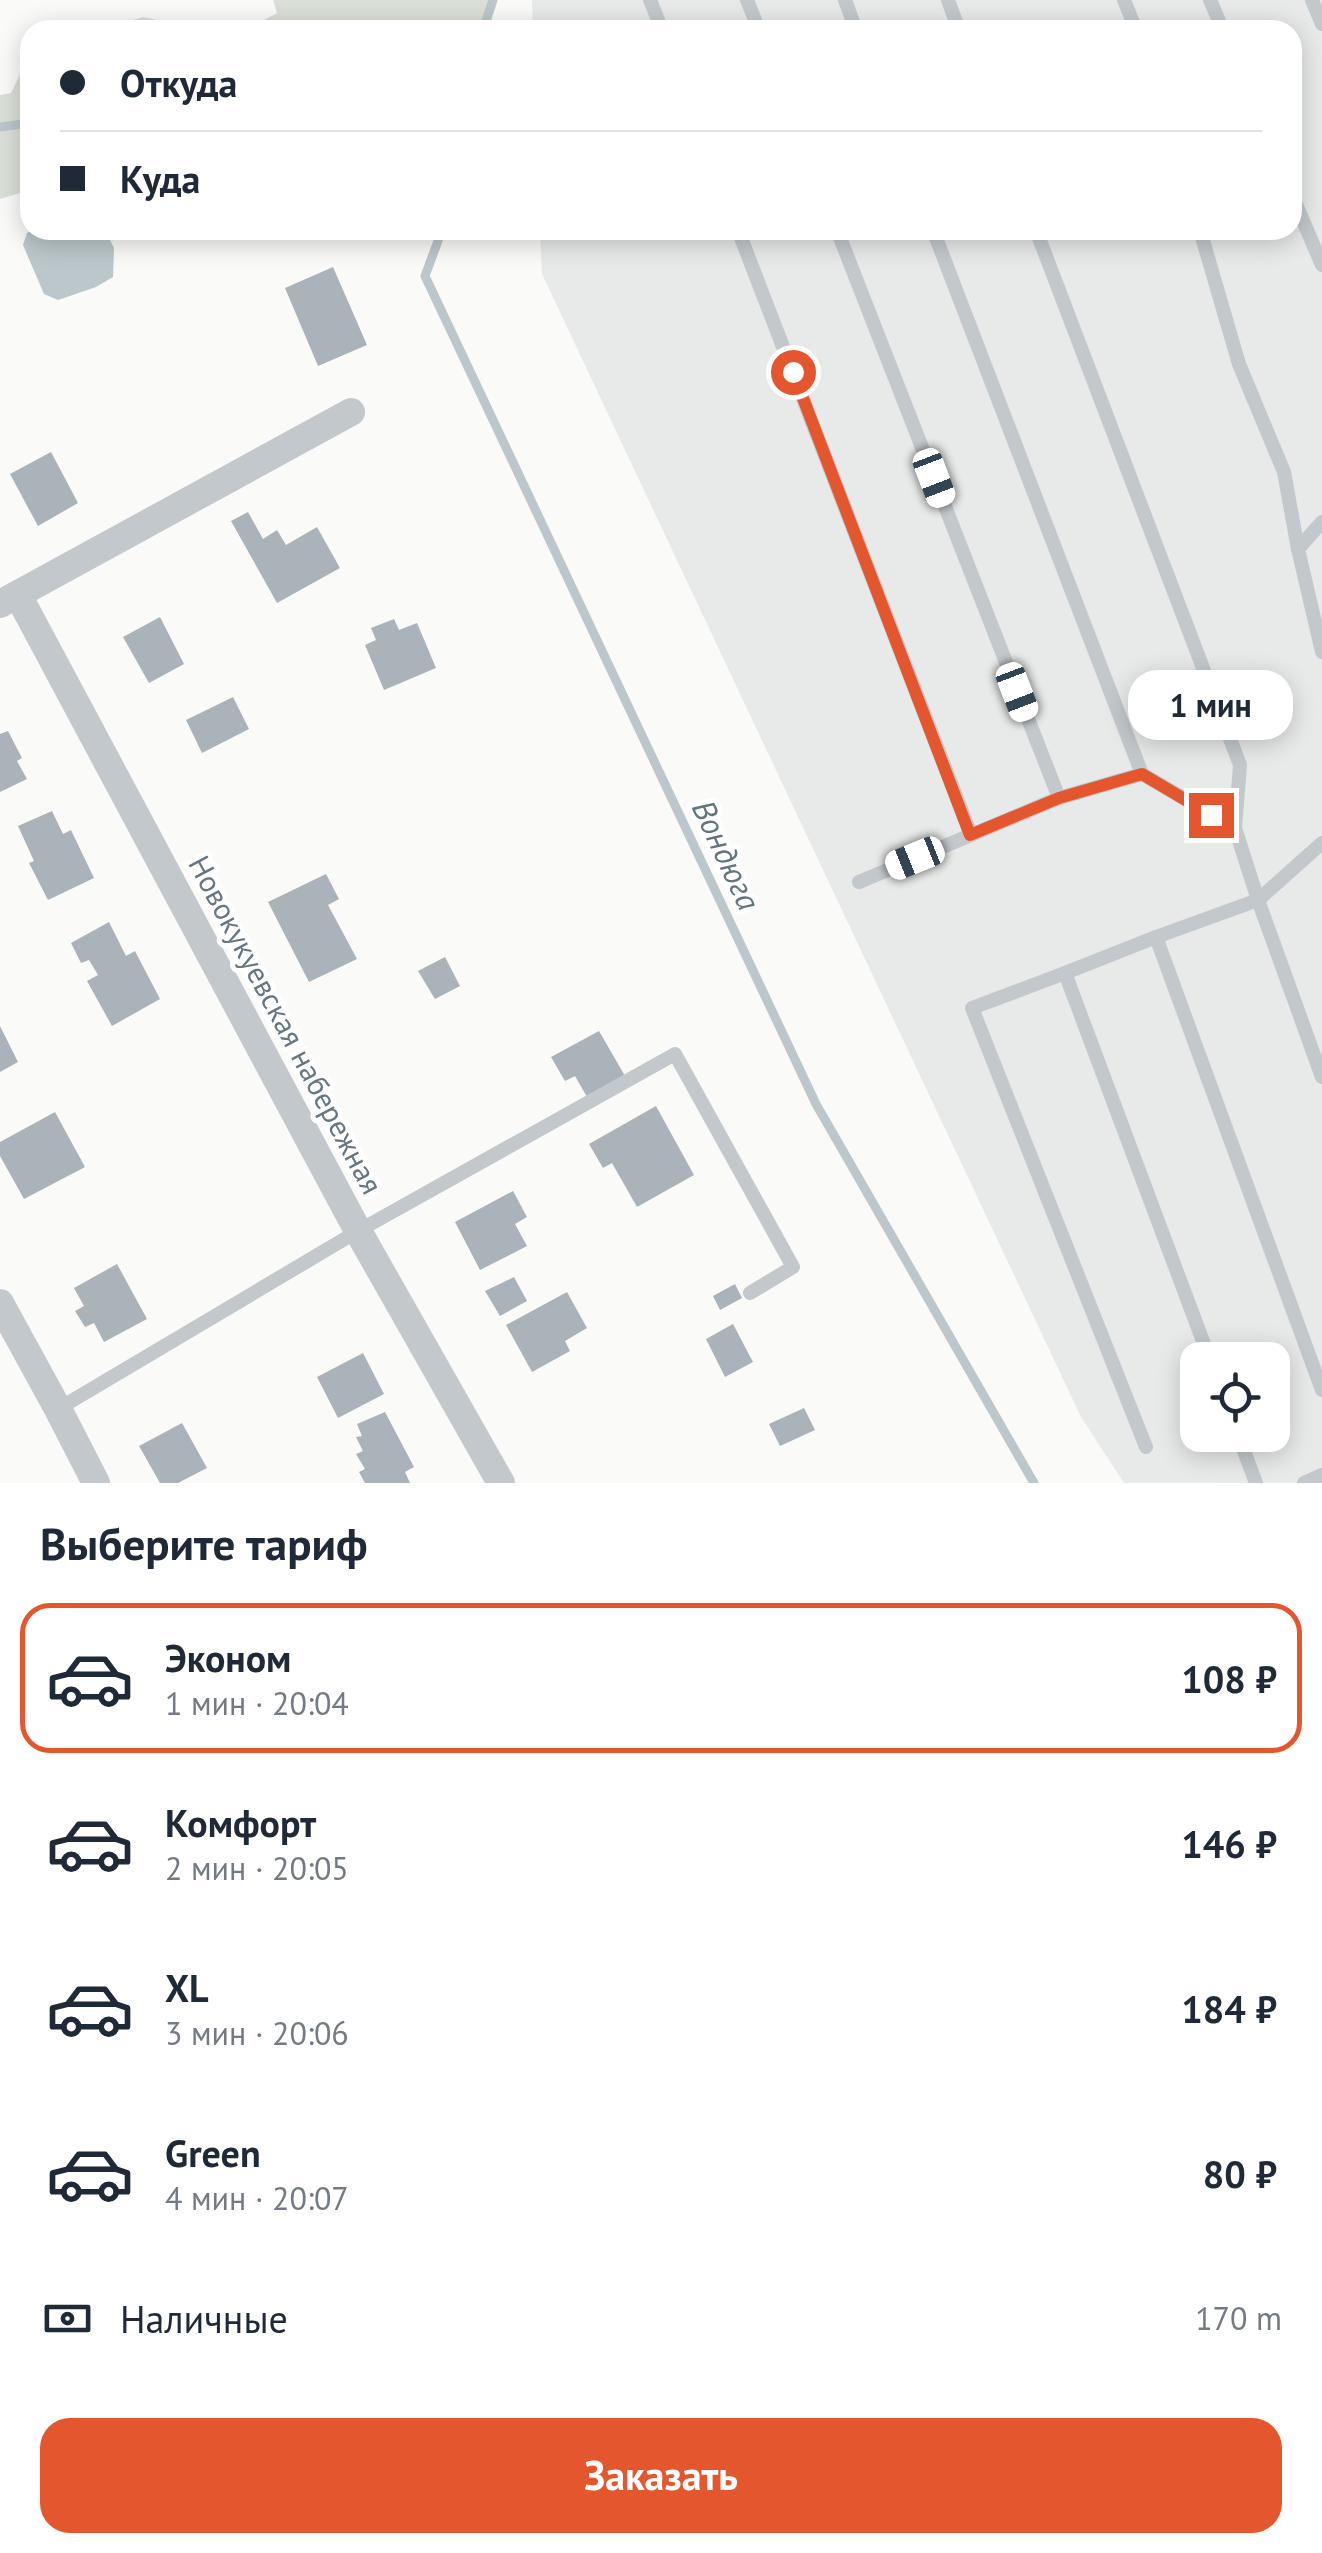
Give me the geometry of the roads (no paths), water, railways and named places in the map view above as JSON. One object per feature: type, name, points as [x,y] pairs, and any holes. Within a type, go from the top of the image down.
[{"type":"street","points":[[9,599],[351,412]]},
{"type":"street","name":"Новокукуевская набережная","points":[[9,599],[358,1231],[502,1483]]},
{"type":"street","points":[[0,1303],[96,1483]]},
{"type":"lane","points":[[1312,0],[1322,24]]},
{"type":"lane","points":[[1302,218],[1322,265]]},
{"type":"lane","points":[[742,240],[970,835]]},
{"type":"lane","points":[[841,240],[1059,798]]},
{"type":"lane","points":[[937,240],[1142,774],[1235,828]]},
{"type":"lane","points":[[1040,240],[1240,766],[1235,828],[1322,1077]]},
{"type":"lane","points":[[1203,240],[1239,364],[1284,472],[1322,652]]},
{"type":"lane","points":[[1298,550],[1322,522]]},
{"type":"lane","points":[[859,882],[1059,798],[1142,774]]},
{"type":"lane","points":[[1146,1446],[972,1008],[1258,900],[1322,843]]},
{"type":"lane","points":[[1156,937],[1322,1390]]},
{"type":"lane","points":[[1065,973],[1203,1342]]},
{"type":"lane","points":[[58,1409],[358,1231],[675,1054],[793,1268],[750,1293]]},
{"type":"lane","points":[[1244,1452],[1256,1483]]},
{"type":"lane","points":[[1304,1483],[1322,1474]]},
{"type":"waterway","name":"Вондюга","points":[[486,20],[493,0]]},
{"type":"waterway","points":[[0,127],[20,124]]},
{"type":"waterway","name":"Вондюга","points":[[438,240],[425,276],[816,1104],[1034,1483]]}]
